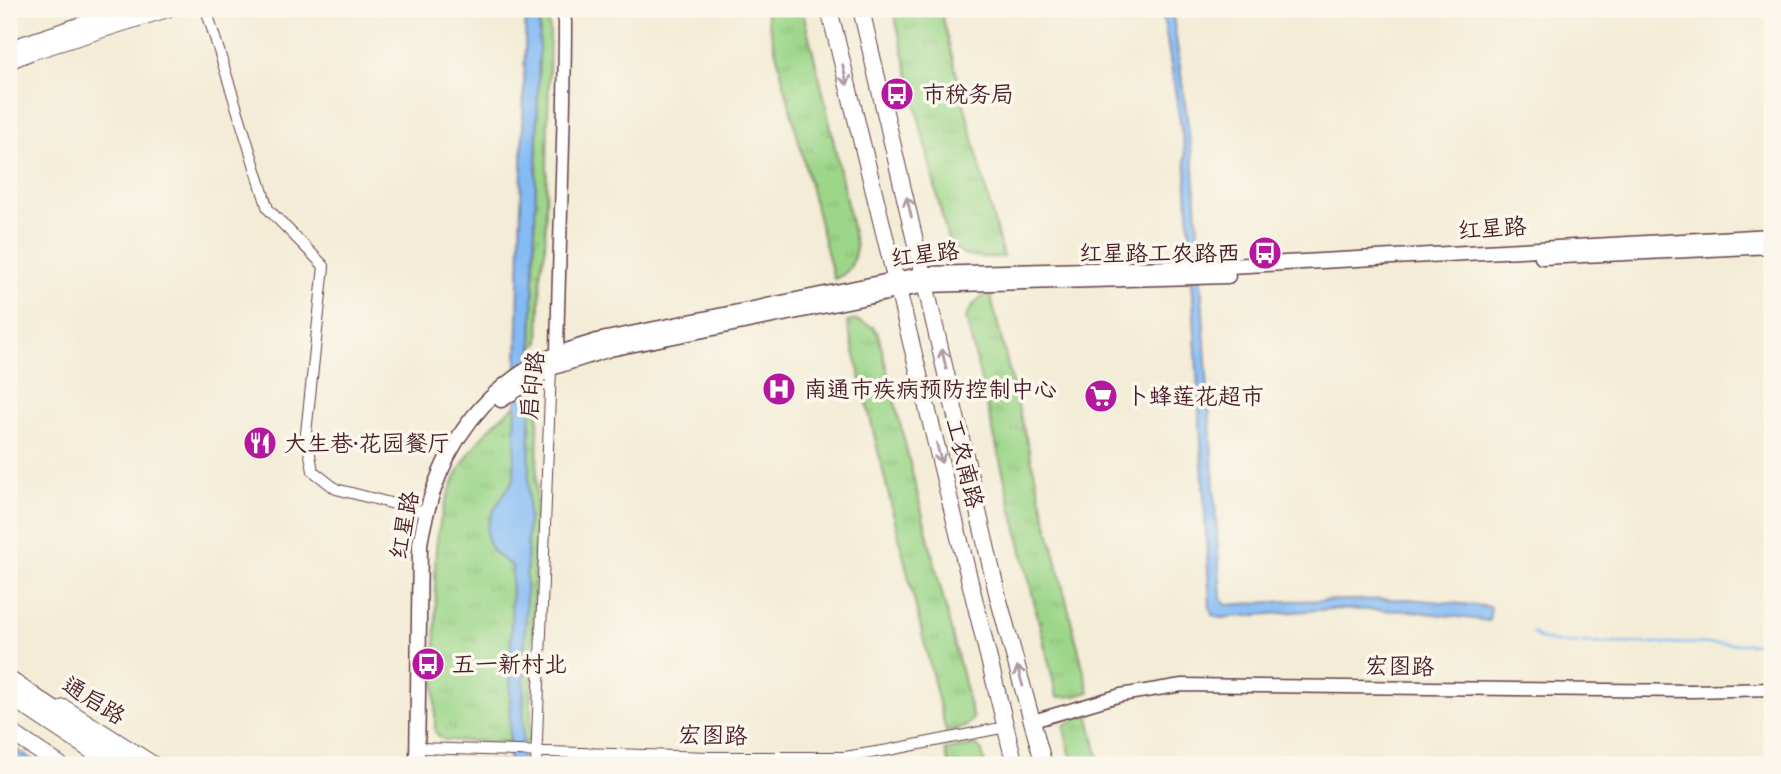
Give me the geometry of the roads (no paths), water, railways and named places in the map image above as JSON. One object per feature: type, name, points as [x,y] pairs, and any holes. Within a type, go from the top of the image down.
[{"type":"main road","points":[[9,49],[130,9]]},
{"type":"main road","points":[[9,61],[167,9]]},
{"type":"main road","name":"工农南路","points":[[829,9],[1015,765]]},
{"type":"main road","name":"工农南路","points":[[861,9],[998,597],[1044,765]]},
{"type":"main road","name":"红星路","points":[[1212,272],[1772,236]]},
{"type":"main road","name":"红星路","points":[[425,765],[421,748],[418,573],[425,512],[439,471],[460,433],[478,410],[509,387],[543,368],[610,349],[925,279],[1212,272],[1772,246]]},
{"type":"main road","name":"红星路","points":[[543,368],[557,354],[601,340],[897,286]]},
{"type":"main road","name":"红星路","points":[[417,765],[421,748],[426,580],[433,519],[447,478],[466,438],[509,387]]},
{"type":"main road","name":"通启路","points":[[9,673],[153,765]]},
{"type":"main road","points":[[9,679],[136,765]]},
{"type":"main road","points":[[9,696],[113,765]]},
{"type":"main road","points":[[9,704],[99,765]]},
{"type":"main road","name":"通启路","points":[[9,704],[106,765]]},
{"type":"main road","points":[[9,732],[60,765]]},
{"type":"street","points":[[206,9],[268,209],[324,266],[306,433],[313,471],[336,489],[425,512]]},
{"type":"street","name":"启印路","points":[[557,354],[565,100],[565,21],[561,9]]},
{"type":"street","name":"启印路","points":[[536,765],[533,752],[543,368]]},
{"type":"street","name":"宏图路","points":[[1033,722],[1121,695],[1182,685],[1692,691],[1772,689]]},
{"type":"street","name":"宏图路","points":[[421,748],[709,757],[845,757],[1006,727]]},
{"type":"water","points":[[526,9],[540,9],[522,765],[509,765],[512,566],[492,550],[487,530],[493,512],[514,479]]},
{"type":"water","points":[[1162,9],[1172,9],[1194,169],[1221,598],[1226,605],[1410,599],[1491,607],[1489,621],[1411,611],[1332,609],[1220,618],[1212,615],[1185,152]]},
{"type":"water","points":[[9,745],[40,765],[9,765]]},
{"type":"waterway","points":[[1532,632],[1540,639],[1562,643],[1772,644]]},
{"type":"place","name":"市税务局","points":[[897,94]]},
{"type":"place","name":"红星路工农路西","points":[[1265,253]]},
{"type":"place","name":"南通市疾病预防控制中心","points":[[779,389]]},
{"type":"place","name":"卜蜂莲花超市","points":[[1101,396]]},
{"type":"place","name":"大生巷·花园餐厅","points":[[260,443]]},
{"type":"place","name":"五一新村北","points":[[428,664]]}]
